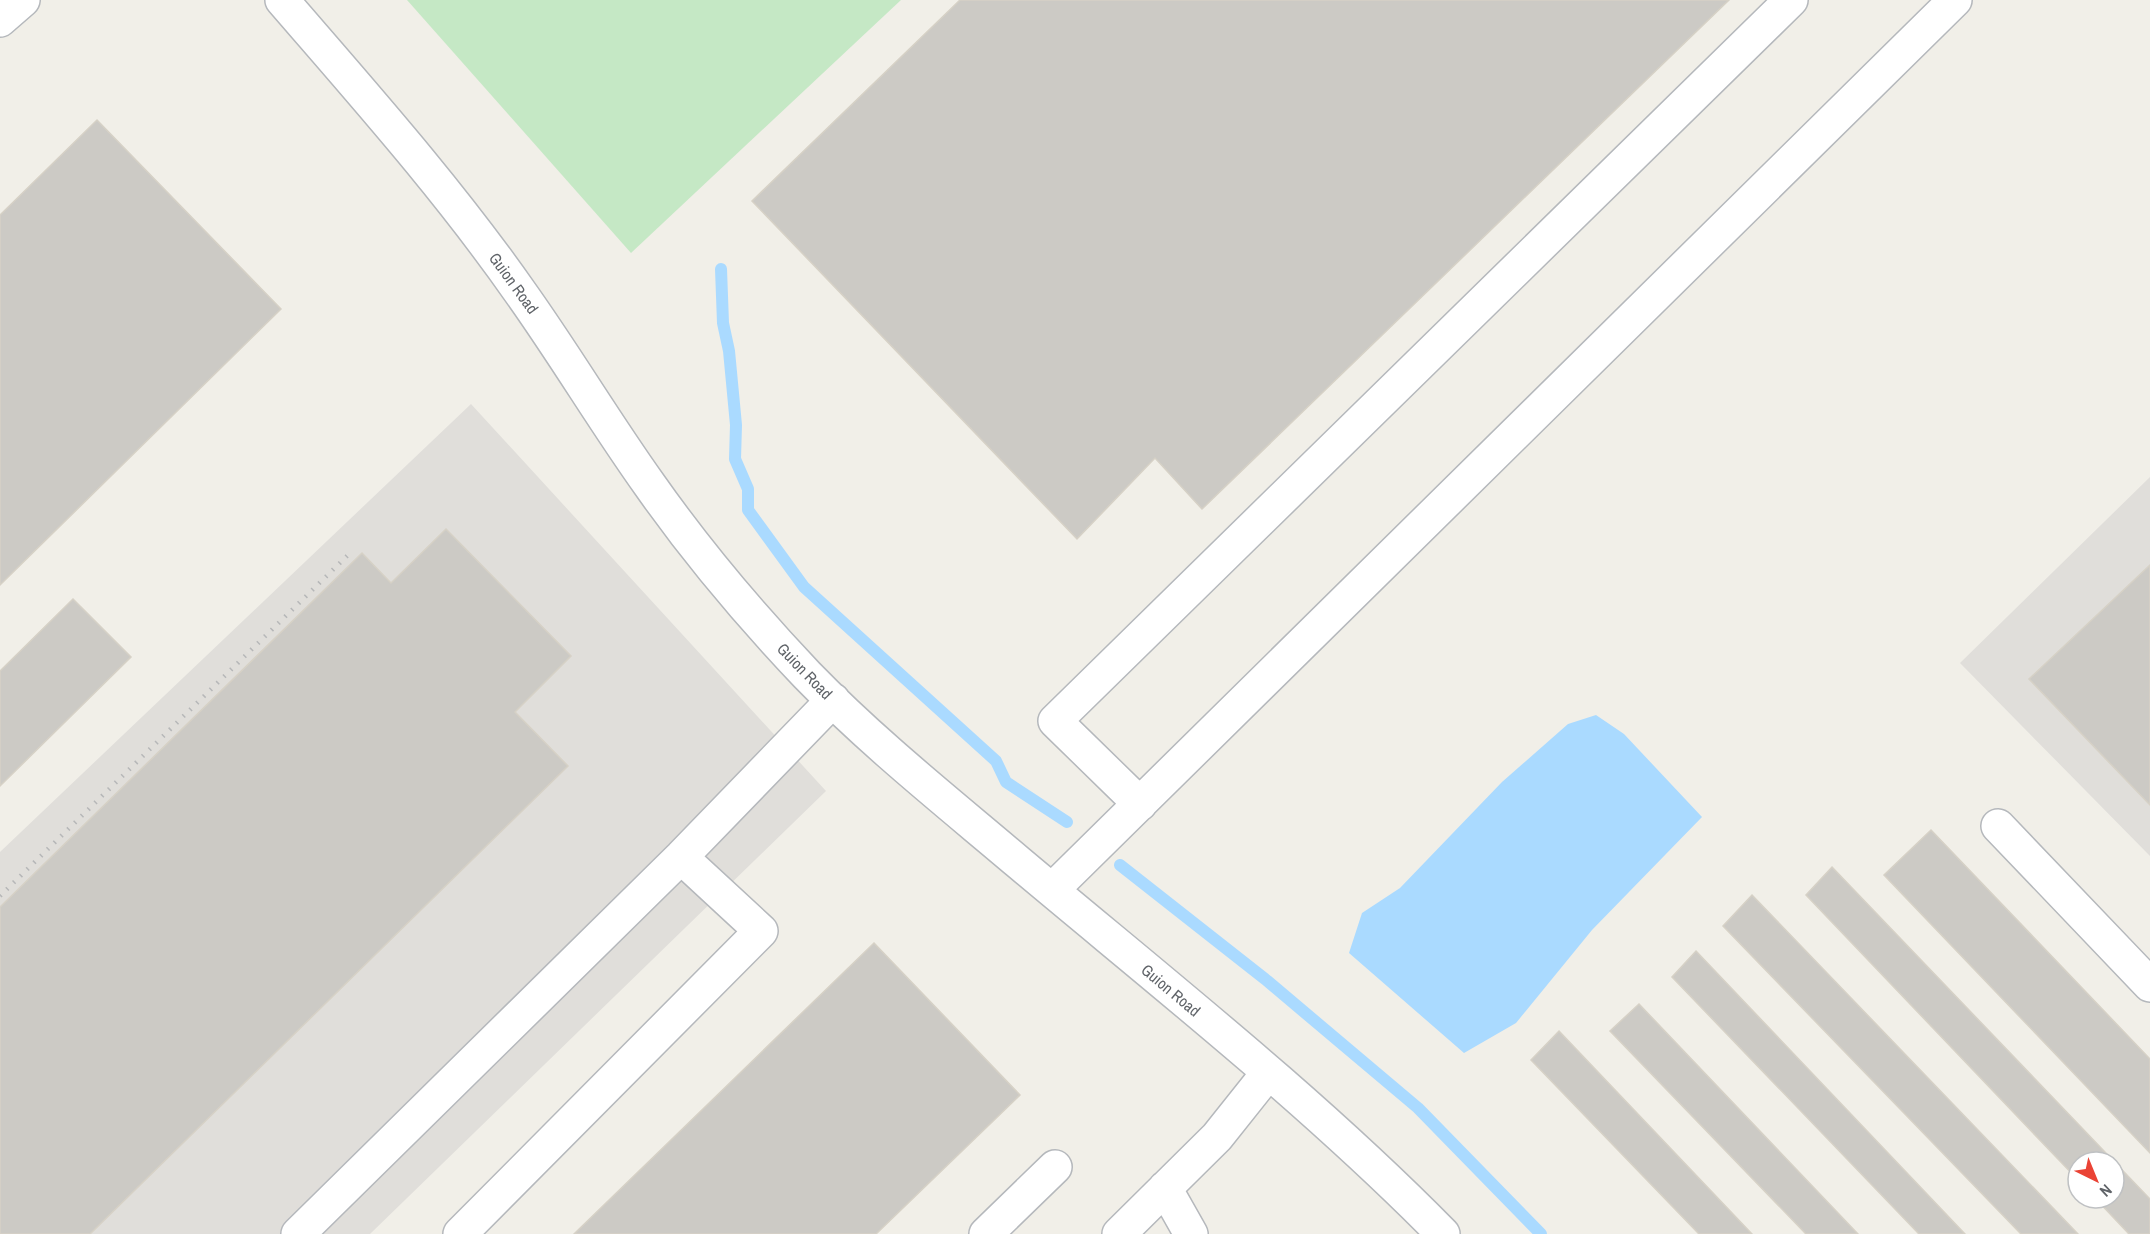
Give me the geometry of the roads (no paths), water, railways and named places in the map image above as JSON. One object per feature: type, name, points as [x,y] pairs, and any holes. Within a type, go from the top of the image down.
[{"type":"street","points":[[0,20],[23,0]]},
{"type":"street","name":"Guion Road","points":[[282,0],[389,124],[485,244],[538,317],[648,484],[702,555],[772,637],[832,700],[898,762],[1347,1141],[1443,1234]]},
{"type":"street","points":[[1140,804],[1055,721],[1791,0]]},
{"type":"street","points":[[1052,890],[1955,0]]},
{"type":"street","points":[[298,1234],[681,857],[832,700]]},
{"type":"street","points":[[1998,826],[2150,985]]},
{"type":"street","points":[[460,1234],[761,931],[681,857]]},
{"type":"street","points":[[1119,1234],[1217,1137],[1268,1073]]},
{"type":"street","points":[[986,1234],[1055,1167]]},
{"type":"street","points":[[1165,1188],[1191,1234]]},
{"type":"water","points":[[1596,715],[1624,734],[1702,817],[1592,930],[1516,1023],[1464,1053],[1349,953],[1362,913],[1400,888],[1502,782],[1568,724]]},
{"type":"waterway","points":[[721,269],[723,323],[729,351],[736,425],[735,459],[748,489],[748,510],[804,587],[996,761],[1006,782],[1067,822]]},
{"type":"waterway","points":[[1120,865],[1265,979],[1418,1108],[1541,1234]]},
{"type":"railway","points":[[0,896],[348,555]]}]
